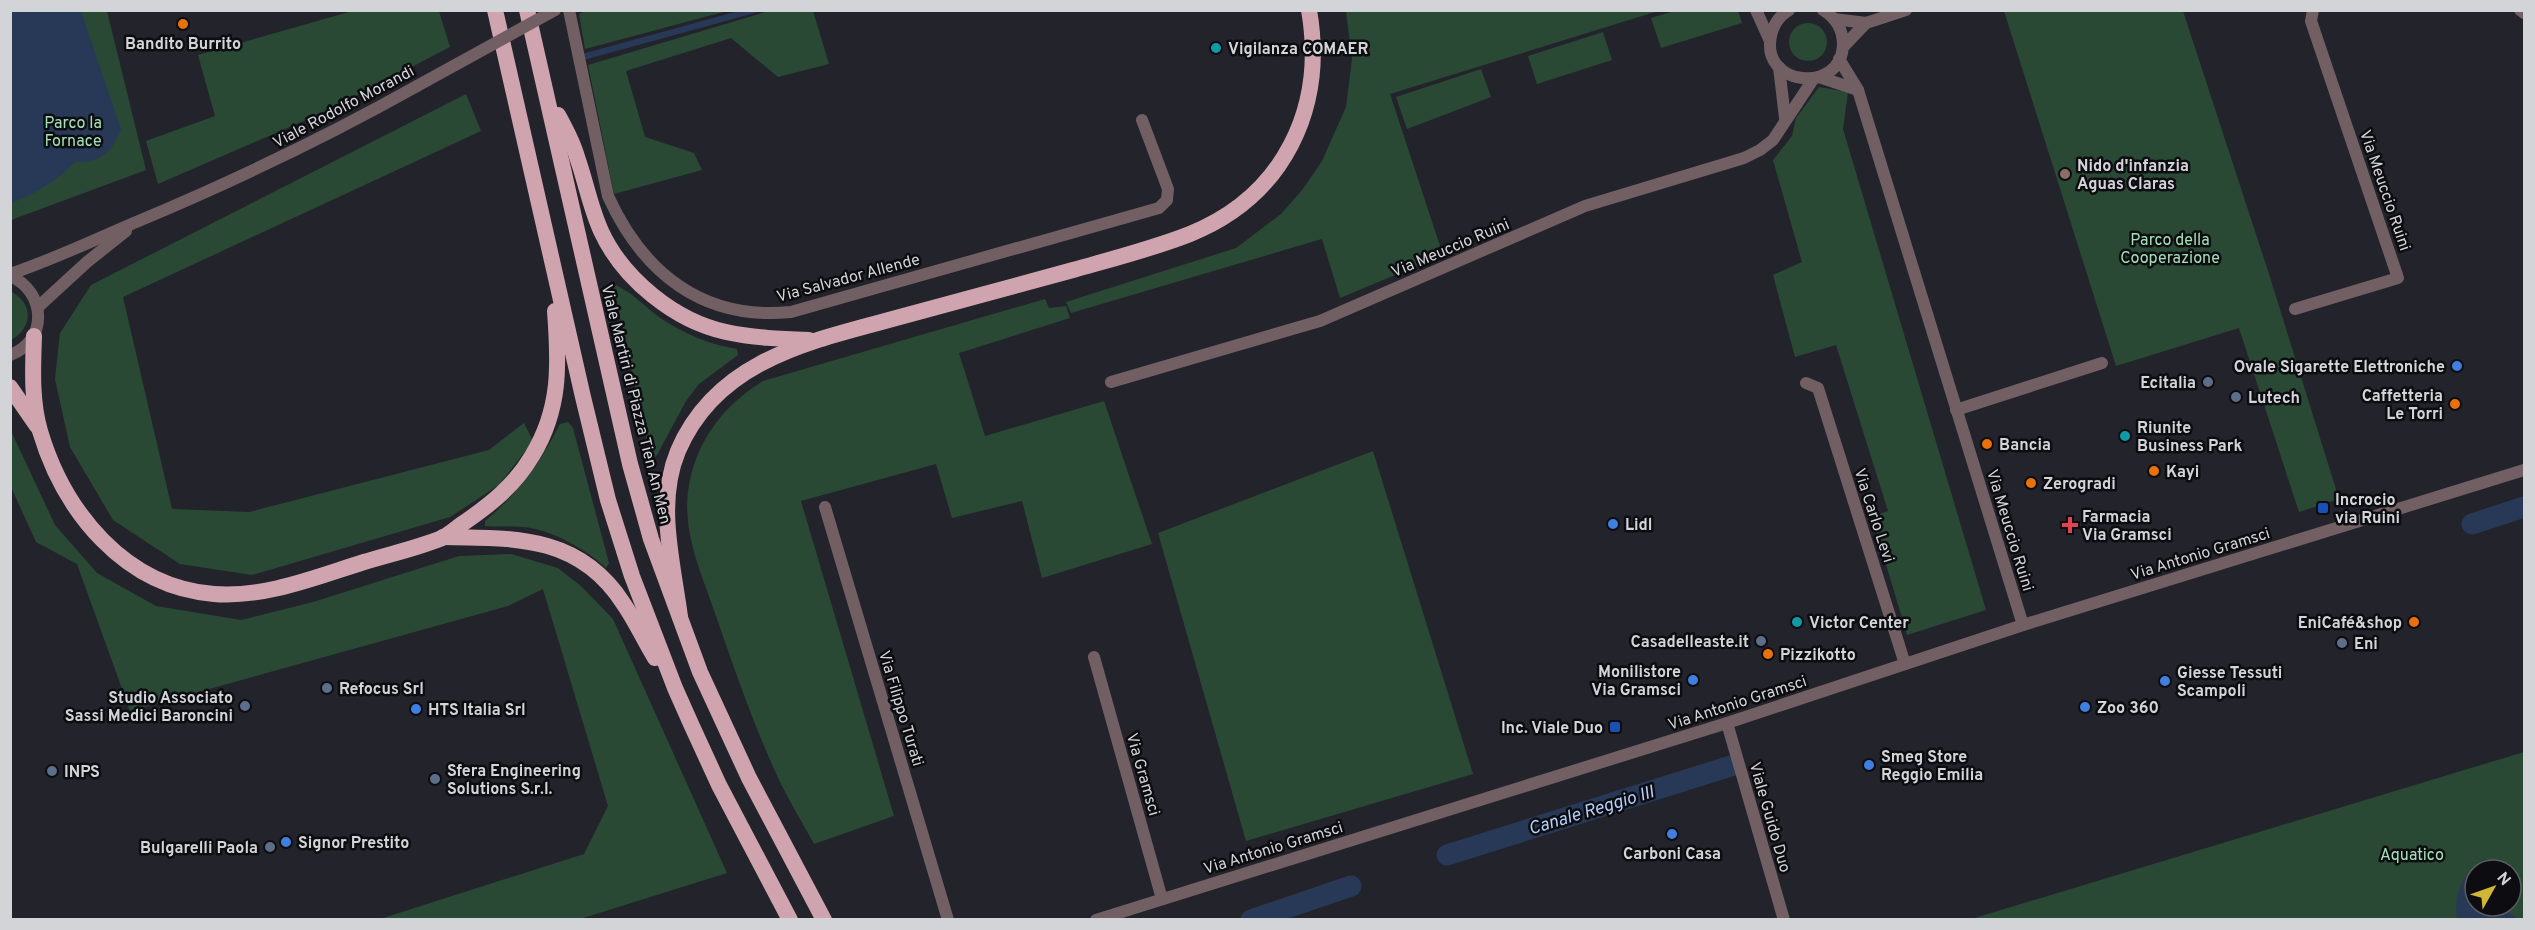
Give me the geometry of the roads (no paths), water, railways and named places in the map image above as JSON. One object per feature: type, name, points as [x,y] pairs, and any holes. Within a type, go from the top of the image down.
[{"type":"highway","points":[[495,10],[609,500],[632,576],[675,688],[718,785],[790,920]]},
{"type":"highway","name":"Viale Martiri di Piazza Tien An Men","points":[[528,10],[630,464],[651,539],[700,672],[749,778],[824,920]]},
{"type":"highway","points":[[680,617],[666,504],[672,468],[686,435],[703,407],[735,377],[758,364],[816,341],[1134,253],[1191,234],[1221,219],[1253,196],[1270,179],[1286,157],[1295,138],[1303,117],[1312,73],[1309,10]]},
{"type":"highway","points":[[544,83],[577,156],[587,198],[602,233],[616,256],[635,279],[662,302],[692,320],[724,332],[765,339],[816,341]]},
{"type":"highway","points":[[443,537],[503,493],[532,458],[541,441],[558,387],[559,360],[553,266]]},
{"type":"highway","points":[[34,336],[33,376],[39,429]]},
{"type":"highway","points":[[10,387],[39,429],[63,485],[83,519],[102,541],[127,563],[154,579],[185,590],[216,594],[247,593],[279,588],[443,537],[527,539],[553,546],[579,560],[604,579],[623,602],[639,632],[675,688]]},
{"type":"street","name":"Viale Rodolfo Morandi","points":[[10,275],[207,193],[303,147],[555,10]]},
{"type":"street","name":"Via Salvador Allende","points":[[569,10],[608,196],[618,218],[633,242],[653,266],[682,289],[709,303],[739,312],[765,314],[791,312],[1159,208],[1167,200],[1168,189],[1142,120]]},
{"type":"street","points":[[1756,10],[1779,67],[1795,78],[1817,78],[1858,90]]},
{"type":"street","points":[[1770,41],[1777,20],[1789,10]]},
{"type":"street","points":[[1823,10],[1834,19],[1866,22],[1906,10]]},
{"type":"street","name":"Via Meuccio Ruini","points":[[2295,309],[2398,278],[2311,21],[2313,10]]},
{"type":"street","points":[[2520,10],[2524,13]]},
{"type":"street","name":"Via Meuccio Ruini","points":[[1834,19],[1840,27],[1841,53],[1858,90],[2023,625]]},
{"type":"street","name":"Via Meuccio Ruini","points":[[1111,382],[1320,321],[1585,206],[1744,158],[1773,140],[1785,118],[1817,78],[1834,67],[1841,53],[1866,22]]},
{"type":"street","points":[[1779,67],[1785,118]]},
{"type":"street","name":"Viale Rodolfo Morandi","points":[[10,275],[24,283],[33,294],[38,307],[87,262],[141,220]]},
{"type":"street","points":[[10,355],[27,345],[34,336],[39,317],[38,307]]},
{"type":"street","points":[[1956,410],[2102,363]]},
{"type":"street","name":"Via Carlo Levi","points":[[1806,383],[1818,388],[1905,664]]},
{"type":"street","name":"Via Antonio Gramsci","points":[[1096,920],[1726,723],[2023,625],[2524,470]]},
{"type":"street","name":"Via Filippo Turati","points":[[825,507],[948,920]]},
{"type":"street","name":"Via Gramsci","points":[[1094,657],[1162,899]]},
{"type":"street","name":"Viale Guido Duo","points":[[1726,723],[1784,920]]},
{"type":"water","name":"Parco la Fornace","points":[[11,10],[81,11],[121,129],[114,144],[99,158],[75,162],[45,186],[11,203]]},
{"type":"water","points":[[2463,881],[2463,918],[2518,919],[2457,918],[2457,899]]},
{"type":"waterway","points":[[579,58],[754,10]]},
{"type":"waterway","name":"Canale Reggio III","points":[[2472,524],[2524,507]]},
{"type":"waterway","name":"Canale Reggio III","points":[[1447,855],[1734,765]]},
{"type":"waterway","name":"Canale Reggio III","points":[[1251,920],[1351,886]]},
{"type":"place","name":"Bandito Burrito","points":[[183,24]]},
{"type":"place","name":"Vigilanza COMAER","points":[[1216,48]]},
{"type":"place","name":"Nido d'infanzia Aguas Claras","points":[[2065,174]]},
{"type":"place","name":"Ovale Sigarette Elettroniche","points":[[2457,366]]},
{"type":"place","name":"Ecitalia","points":[[2208,382]]},
{"type":"place","name":"Lutech","points":[[2236,397]]},
{"type":"place","name":"Caffetteria Le Torri","points":[[2455,404]]},
{"type":"place","name":"Riunite Business Park","points":[[2125,436]]},
{"type":"place","name":"Bancia","points":[[1987,444]]},
{"type":"place","name":"Kayi","points":[[2154,471]]},
{"type":"place","name":"Zerogradi","points":[[2031,483]]},
{"type":"place","name":"Incrocio via Ruini","points":[[2323,508]]},
{"type":"place","name":"Lidl","points":[[1613,524]]},
{"type":"place","name":"Farmacia Via Gramsci","points":[[2070,525]]},
{"type":"place","name":"Victor Center","points":[[1797,622]]},
{"type":"place","name":"EniCafé&shop","points":[[2414,622]]},
{"type":"place","name":"Casadelleaste.it","points":[[1761,641]]},
{"type":"place","name":"Eni","points":[[2342,643]]},
{"type":"place","name":"Pizzikotto","points":[[1768,654]]},
{"type":"place","name":"Monilistore Via Gramsci","points":[[1693,680]]},
{"type":"place","name":"Giesse Tessuti Scampoli","points":[[2165,681]]},
{"type":"place","name":"Refocus Srl","points":[[327,688]]},
{"type":"place","name":"Studio Associato Sassi Medici Baroncini","points":[[245,706]]},
{"type":"place","name":"Zoo 360","points":[[2085,707]]},
{"type":"place","name":"HTS Italia Srl","points":[[416,709]]},
{"type":"place","name":"Inc. Viale Duo","points":[[1615,727]]},
{"type":"place","name":"Smeg Store Reggio Emilia","points":[[1869,765]]},
{"type":"place","name":"INPS","points":[[52,771]]},
{"type":"place","name":"Sfera Engineering Solutions S.r.l.","points":[[435,779]]},
{"type":"place","name":"Carboni Casa","points":[[1672,834]]},
{"type":"place","name":"Signor Prestito","points":[[286,842]]},
{"type":"place","name":"Bulgarelli Paola","points":[[270,847]]},
{"type":"park label","name":"Parco della Cooperazione","points":[[2170,248]]},
{"type":"park label","name":"Aquatico","points":[[2412,854]]}]
